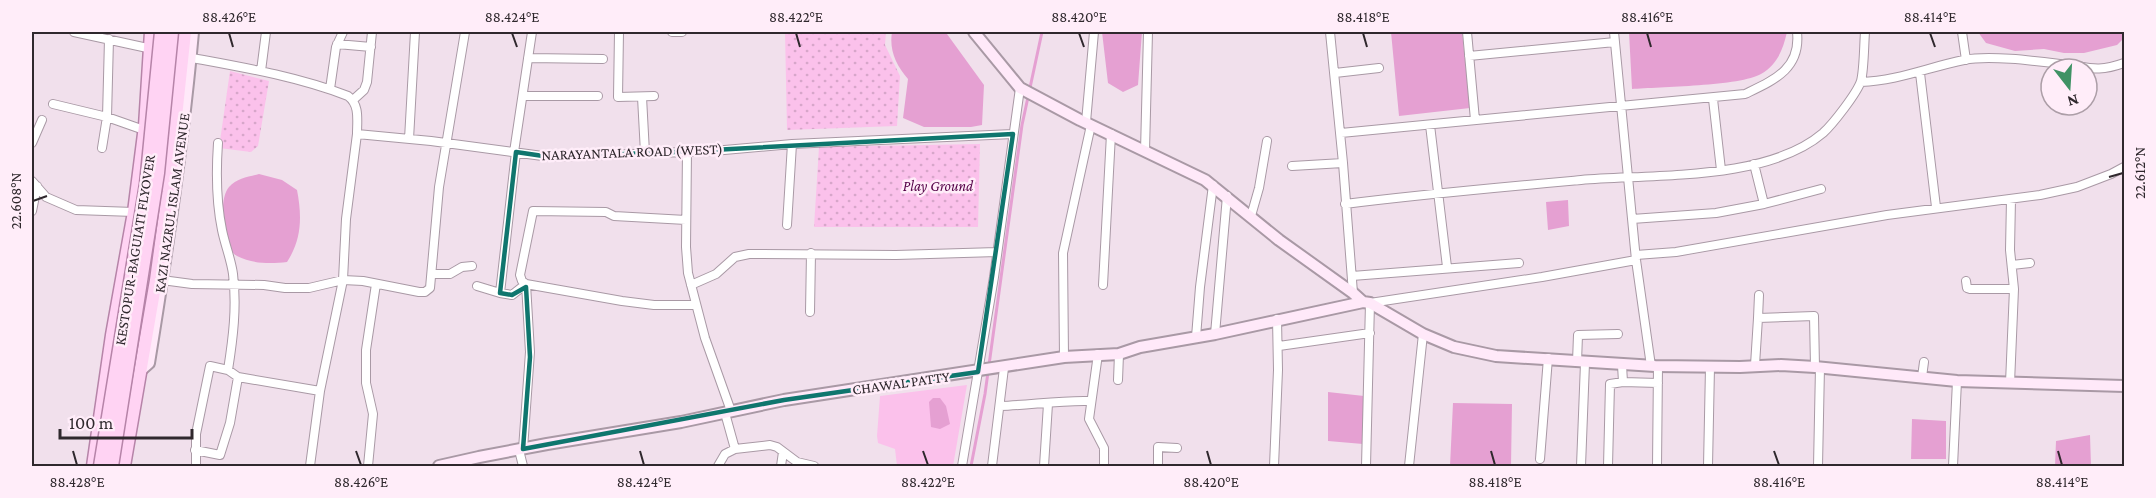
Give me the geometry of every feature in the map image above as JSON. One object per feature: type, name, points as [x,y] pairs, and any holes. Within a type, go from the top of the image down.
[{"type":"main road","points":[[93,466],[112,335],[134,212],[144,130],[151,32]]},
{"type":"main road","name":"KESTOPUR-BAGUIATI FLYOVER","points":[[100,466],[146,184],[161,32]]},
{"type":"main road","name":"KESTOPUR-BAGUIATI FLYOVER","points":[[112,466],[157,184],[172,32]]},
{"type":"main road","name":"KAZI NAZRUL ISLAM AVENUE","points":[[124,466],[183,89],[187,57],[185,32]]},
{"type":"main road","points":[[147,86],[183,89]]},
{"type":"street","points":[[74,32],[261,71],[330,89],[353,100],[357,108],[357,134],[346,219],[343,280],[320,391],[310,466]]},
{"type":"street","name":"KAZI NAZRUL ISLAM AVENUE","points":[[187,57],[193,32]]},
{"type":"street","points":[[261,71],[267,32]]},
{"type":"street","points":[[330,89],[337,44],[343,32]]},
{"type":"street","points":[[353,100],[364,90],[367,82],[372,32]]},
{"type":"street","points":[[409,139],[415,32]]},
{"type":"street","points":[[162,280],[192,284],[309,288],[343,280],[425,292],[430,288],[433,274],[435,218],[465,32]]},
{"type":"street","points":[[500,293],[515,152],[532,32]]},
{"type":"street","points":[[620,32],[618,97],[654,96]]},
{"type":"street","points":[[672,32],[682,32]]},
{"type":"street","points":[[974,32],[1020,88],[1088,124],[1205,180],[1279,240],[1353,293],[1423,334],[1454,347],[1496,356],[1581,362],[1740,368],[1755,365],[1817,367],[1957,381],[2124,386]]},
{"type":"street","points":[[1064,357],[1063,253],[1088,124],[1094,32]]},
{"type":"street","points":[[1145,151],[1148,32]]},
{"type":"street","points":[[1330,32],[1344,163],[1353,293]]},
{"type":"street","points":[[1467,32],[1475,120]]},
{"type":"street","points":[[1614,32],[1636,257],[1658,383],[1657,466]]},
{"type":"street","points":[[1341,133],[1551,111],[1713,99],[1745,94],[1770,82],[1790,66],[1796,54],[1797,32]]},
{"type":"street","points":[[1346,204],[1629,176],[1704,173],[1768,161],[1798,149],[1823,133],[1840,116],[1861,82],[1865,32]]},
{"type":"street","points":[[1962,32],[1966,60]]},
{"type":"street","points":[[102,148],[107,117],[109,39]]},
{"type":"street","points":[[1469,56],[1615,42]]},
{"type":"street","points":[[337,44],[371,46]]},
{"type":"street","points":[[528,58],[603,59]]},
{"type":"street","points":[[1861,82],[1920,73],[1966,60],[2027,61],[2065,64],[2094,70],[2102,70],[2124,63]]},
{"type":"street","points":[[1335,73],[1379,68]]},
{"type":"street","points":[[1920,73],[1936,207]]},
{"type":"street","points":[[962,466],[997,252],[1020,88]]},
{"type":"street","name":"KAZI NAZRUL ISLAM AVENUE","points":[[140,371],[148,363],[177,183],[183,89]]},
{"type":"street","points":[[522,96],[598,96]]},
{"type":"street","points":[[642,97],[645,153]]},
{"type":"street","points":[[1713,99],[1721,170]]},
{"type":"street","points":[[53,104],[107,117],[144,130]]},
{"type":"street","points":[[32,143],[42,120]]},
{"type":"street","points":[[1430,125],[1447,267]]},
{"type":"street","name":"NARAYANTALA ROAD (WEST)","points":[[357,134],[550,157],[1013,134]]},
{"type":"street","points":[[1103,285],[1110,134]]},
{"type":"street","points":[[1251,216],[1259,188],[1267,141]]},
{"type":"street","points":[[218,143],[217,191],[222,230],[234,285],[235,319],[228,370]]},
{"type":"street","points":[[787,225],[792,144]]},
{"type":"street","points":[[687,151],[686,247],[691,285],[728,412],[735,449]]},
{"type":"street","points":[[1292,166],[1344,163]]},
{"type":"street","points":[[1754,164],[1764,204]]},
{"type":"street","points":[[1367,302],[1542,277],[1636,257],[1676,252],[1815,226],[1936,207],[2011,199],[2077,187],[2124,167]]},
{"type":"street","points":[[34,184],[46,197],[76,210],[134,212]]},
{"type":"street","points":[[32,211],[34,184]]},
{"type":"street","points":[[1196,337],[1213,185]]},
{"type":"street","points":[[1632,219],[1716,213],[1764,204],[1821,189]]},
{"type":"street","points":[[1215,334],[1227,196]]},
{"type":"street","points":[[2010,383],[2014,289],[2010,250],[2011,199]]},
{"type":"street","points":[[686,220],[614,216],[606,212],[533,211],[520,275],[526,284],[622,301],[696,305]]},
{"type":"street","points":[[691,285],[716,274],[735,257],[748,254],[897,255],[997,252]]},
{"type":"street","points":[[810,312],[811,254]]},
{"type":"street","points":[[1352,276],[1519,263]]},
{"type":"street","points":[[2012,265],[2030,264]]},
{"type":"street","points":[[433,274],[450,274],[462,267],[472,266]]},
{"type":"street","points":[[1966,281],[1967,288],[1970,289],[2014,289]]},
{"type":"street","points":[[368,466],[373,414],[366,383],[366,350],[376,284]]},
{"type":"street","points":[[477,286],[512,295],[526,284]]},
{"type":"street","points":[[523,466],[521,450],[530,357],[526,284]]},
{"type":"street","points":[[1755,365],[1759,295]]},
{"type":"street","points":[[1366,466],[1370,333],[1367,302]]},
{"type":"street","name":"CHAWAL PATTY","points":[[439,466],[681,422],[784,400],[1064,357],[1119,354],[1140,347],[1215,334],[1367,302]]},
{"type":"street","points":[[1758,318],[1814,316],[1818,466]]},
{"type":"street","points":[[1274,466],[1279,345],[1277,320]]},
{"type":"street","points":[[1279,345],[1370,333]]},
{"type":"street","points":[[1409,466],[1423,334]]},
{"type":"street","points":[[1581,466],[1581,362],[1578,335],[1618,334]]},
{"type":"street","points":[[1098,354],[1089,419],[1104,448],[1104,466]]},
{"type":"street","points":[[1118,380],[1119,354]]},
{"type":"street","points":[[1540,459],[1548,358]]},
{"type":"street","points":[[1922,377],[1924,362]]},
{"type":"street","points":[[1622,364],[1623,382]]},
{"type":"street","points":[[196,466],[196,434],[210,366],[228,370],[238,377],[320,391]]},
{"type":"street","points":[[1708,466],[1710,367]]},
{"type":"street","points":[[992,466],[1000,406],[1001,368]]},
{"type":"street","points":[[195,450],[220,455],[230,423],[238,377]]},
{"type":"street","points":[[1953,466],[1957,381]]},
{"type":"street","points":[[1608,466],[1610,384],[1658,383]]},
{"type":"street","points":[[1000,406],[1048,404],[1059,400],[1090,401]]},
{"type":"street","points":[[1044,466],[1048,404]]},
{"type":"street","points":[[718,466],[724,454],[735,449],[770,445],[797,464],[814,466]]},
{"type":"street","points":[[1158,466],[1158,447],[1177,448]]},
{"type":"street","points":[[781,466],[783,452]]},
{"type":"highlighted area","points":[[1013,134],[978,372],[784,400],[523,449],[530,357],[526,287],[512,295],[500,293],[516,152],[550,157]]},
{"type":"green space","points":[[785,32],[886,32],[885,45],[900,76],[897,126],[787,130]]},
{"type":"green space","points":[[230,71],[269,81],[258,146],[251,152],[219,148]]},
{"type":"green space","name":"Play Ground","points":[[980,144],[978,227],[814,227],[819,147]]},
{"type":"green space","points":[[967,385],[953,466],[897,466],[895,449],[878,443],[880,396]]},
{"type":"shaded area","points":[[892,32],[947,34],[984,85],[982,125],[924,127],[903,118],[908,79],[894,57]]},
{"type":"shaded area","points":[[1102,32],[1142,32],[1138,85],[1123,92],[1108,83]]},
{"type":"shaded area","points":[[1391,32],[1462,32],[1470,108],[1399,116]]},
{"type":"shaded area","points":[[1629,32],[1787,32],[1776,61],[1767,70],[1751,78],[1679,87],[1632,89]]},
{"type":"shaded area","points":[[1978,32],[2124,32],[2124,38],[2117,45],[2084,53],[2064,53],[2044,49],[2015,51],[1986,43]]},
{"type":"shaded area","points":[[259,174],[282,180],[297,190],[300,227],[296,245],[287,262],[249,261],[237,256],[228,244],[223,223],[226,193],[229,187],[236,182]]},
{"type":"shaded area","points":[[1568,200],[1569,226],[1548,230],[1546,202]]},
{"type":"shaded area","points":[[1328,392],[1364,396],[1363,444],[1328,441]]},
{"type":"shaded area","points":[[933,398],[940,398],[946,406],[950,424],[940,429],[931,427],[929,402]]},
{"type":"shaded area","points":[[1453,403],[1512,404],[1511,466],[1450,466]]},
{"type":"shaded area","points":[[1912,419],[1946,421],[1946,459],[1911,459]]},
{"type":"shaded area","points":[[2090,435],[2091,466],[2055,466],[2056,441]]},
{"type":"waterway","points":[[971,466],[985,394],[1022,125],[1042,32]]}]
